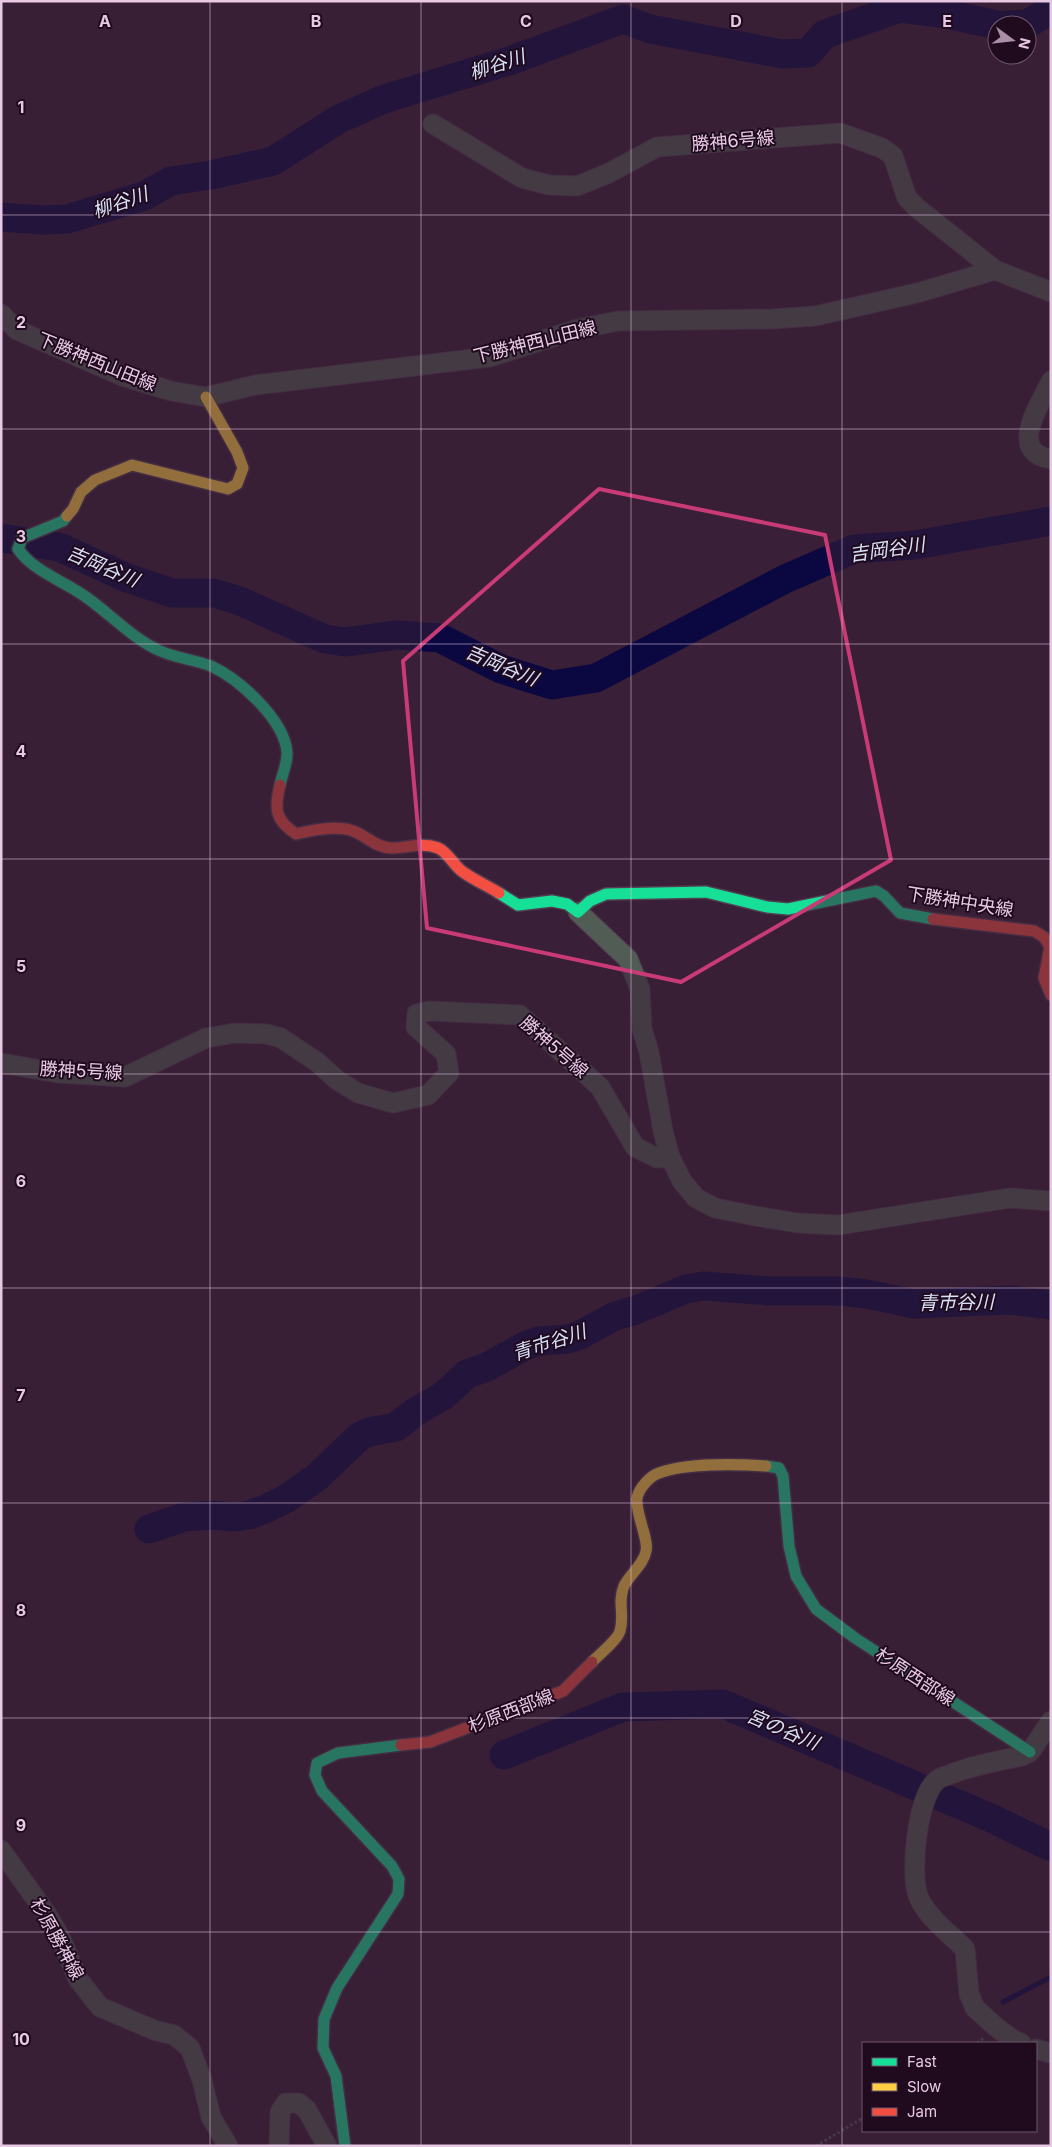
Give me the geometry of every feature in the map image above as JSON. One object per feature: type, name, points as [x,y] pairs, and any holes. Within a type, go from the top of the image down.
[{"type":"street","name":"勝神6号線","points":[[433,124],[522,178],[559,185],[577,186],[609,173],[657,147],[840,133],[882,148],[893,156],[907,198],[995,270]]},
{"type":"street","points":[[995,270],[1051,292]]},
{"type":"street","name":"下勝神西山田線","points":[[1,314],[17,330],[114,373],[171,391],[206,397],[256,384],[490,357],[578,329],[618,321],[772,319],[816,316],[918,293],[995,270]]},
{"type":"street","points":[[1051,381],[1030,430],[1027,443],[1032,452],[1043,458],[1051,459]]},
{"type":"street","points":[[206,397],[237,452],[243,468],[237,484],[228,489],[132,465],[95,480],[81,492],[73,509],[63,521],[20,544],[27,560],[87,597],[147,645],[162,652],[216,669],[240,686],[264,708],[277,724],[284,739],[287,754],[277,798],[276,814],[286,829],[296,834],[311,830],[353,831],[372,843],[391,848],[414,845],[430,846],[440,849],[462,872],[518,905],[552,901],[566,904],[578,912],[628,960],[640,988],[642,1029],[649,1052],[663,1131],[670,1157],[682,1180],[696,1198],[715,1208],[798,1223],[838,1225],[1010,1198],[1051,1201]]},
{"type":"street","name":"下勝神中央線","points":[[578,912],[590,901],[606,894],[706,892],[767,907],[788,909],[876,891],[884,896],[892,908],[900,912],[934,919],[1034,931],[1044,937],[1050,947],[1044,978],[1051,995]]},
{"type":"street","name":"勝神5号線","points":[[1,1063],[58,1073],[125,1077],[206,1038],[234,1033],[267,1034],[281,1038],[317,1062],[337,1080],[358,1093],[393,1103],[428,1095],[449,1073],[446,1054],[416,1027],[417,1014],[429,1011],[520,1015],[600,1087],[635,1147],[657,1158],[670,1157]]},
{"type":"street","name":"杉原西部線","points":[[345,2146],[336,2076],[323,2048],[324,2019],[337,1988],[398,1894],[400,1884],[399,1876],[392,1866],[322,1791],[315,1775],[317,1763],[346,1752],[430,1742],[499,1718],[563,1691],[620,1633],[622,1617],[620,1596],[629,1576],[643,1560],[647,1549],[641,1528],[637,1498],[645,1483],[658,1473],[694,1466],[756,1465],[780,1468],[783,1476],[790,1546],[796,1576],[816,1609],[855,1638],[1030,1752]]},
{"type":"street","points":[[1019,2042],[1007,2036],[975,2008],[969,1994],[965,1949],[934,1918],[919,1898],[915,1876],[916,1846],[922,1805],[937,1780],[971,1766],[1030,1752],[1051,1721]]},
{"type":"street","name":"杉原勝神線","points":[[1,1850],[48,1916],[78,1979],[100,2006],[154,2030],[174,2035],[190,2048],[202,2080],[211,2117],[228,2146]]},
{"type":"street","points":[[1037,2048],[1051,2054]]},
{"type":"street","points":[[279,2146],[280,2112],[286,2103],[298,2103],[307,2110],[327,2146]]},
{"type":"street","points":[[213,2146],[210,2133],[215,2124]]},
{"type":"path","points":[[816,2146],[862,2119]]},
{"type":"highlighted area","points":[[599,489],[825,535],[891,860],[681,982],[427,928],[403,661]]},
{"type":"waterway","name":"柳谷川","points":[[1,217],[42,220],[67,219],[144,196],[171,181],[211,175],[273,161],[339,119],[384,99],[512,60],[623,19],[650,29],[782,54],[808,53],[825,34],[900,8],[947,14],[987,23]]},
{"type":"waterway","name":"柳谷川","points":[[1037,18],[1051,10]]},
{"type":"waterway","name":"吉岡谷川","points":[[1,538],[59,547],[127,578],[172,593],[214,593],[240,601],[325,639],[345,642],[398,635],[440,638],[501,669],[552,685],[596,678],[785,579],[854,549],[915,545],[1051,521]]},
{"type":"waterway","name":"青市谷川","points":[[149,1529],[184,1517],[213,1515],[235,1517],[263,1510],[286,1499],[317,1477],[359,1437],[369,1432],[396,1427],[415,1412],[443,1396],[467,1374],[487,1367],[525,1346],[539,1341],[568,1339],[580,1335],[615,1316],[636,1310],[686,1289],[703,1286],[770,1291],[837,1291],[867,1294],[914,1304],[1010,1300],[1051,1305]]},
{"type":"waterway","name":"宮の谷川","points":[[504,1755],[623,1707],[723,1704],[991,1818],[1051,1847]]},
{"type":"waterway","points":[[1003,2002],[1051,1977]]},
{"type":"traffic: fast","points":[[67,516],[63,521],[22,538],[18,549],[32,564],[86,597],[147,644],[169,654],[211,666],[247,690],[269,714],[278,726],[284,739],[287,756],[280,785]]},
{"type":"traffic: fast","points":[[499,893],[518,905],[552,901],[567,904],[578,912],[590,901],[606,894],[706,892],[767,907],[788,909],[876,891],[884,896],[900,913],[933,919]]},
{"type":"traffic: fast","points":[[766,1466],[779,1468],[783,1476],[789,1546],[796,1576],[816,1609],[855,1638],[1030,1752]]},
{"type":"traffic: fast","points":[[345,2146],[336,2076],[323,2048],[324,2019],[337,1988],[398,1894],[399,1879],[392,1866],[322,1791],[315,1775],[317,1763],[338,1753],[401,1745]]},
{"type":"traffic: slow","points":[[67,516],[73,509],[81,492],[95,480],[132,465],[228,489],[237,484],[243,468],[237,452],[206,397]]},
{"type":"traffic: slow","points":[[592,1662],[619,1634],[622,1619],[622,1592],[624,1586],[645,1556],[646,1540],[637,1504],[638,1494],[645,1483],[659,1473],[683,1467],[766,1466]]},
{"type":"traffic: jam","points":[[280,785],[277,801],[278,813],[284,824],[296,834],[340,828],[353,831],[376,844],[386,847],[432,846],[442,850],[463,872],[499,893]]},
{"type":"traffic: jam","points":[[933,919],[1034,931],[1044,937],[1050,947],[1044,978],[1051,995]]},
{"type":"traffic: jam","points":[[401,1745],[430,1742],[563,1691],[592,1662]]}]
